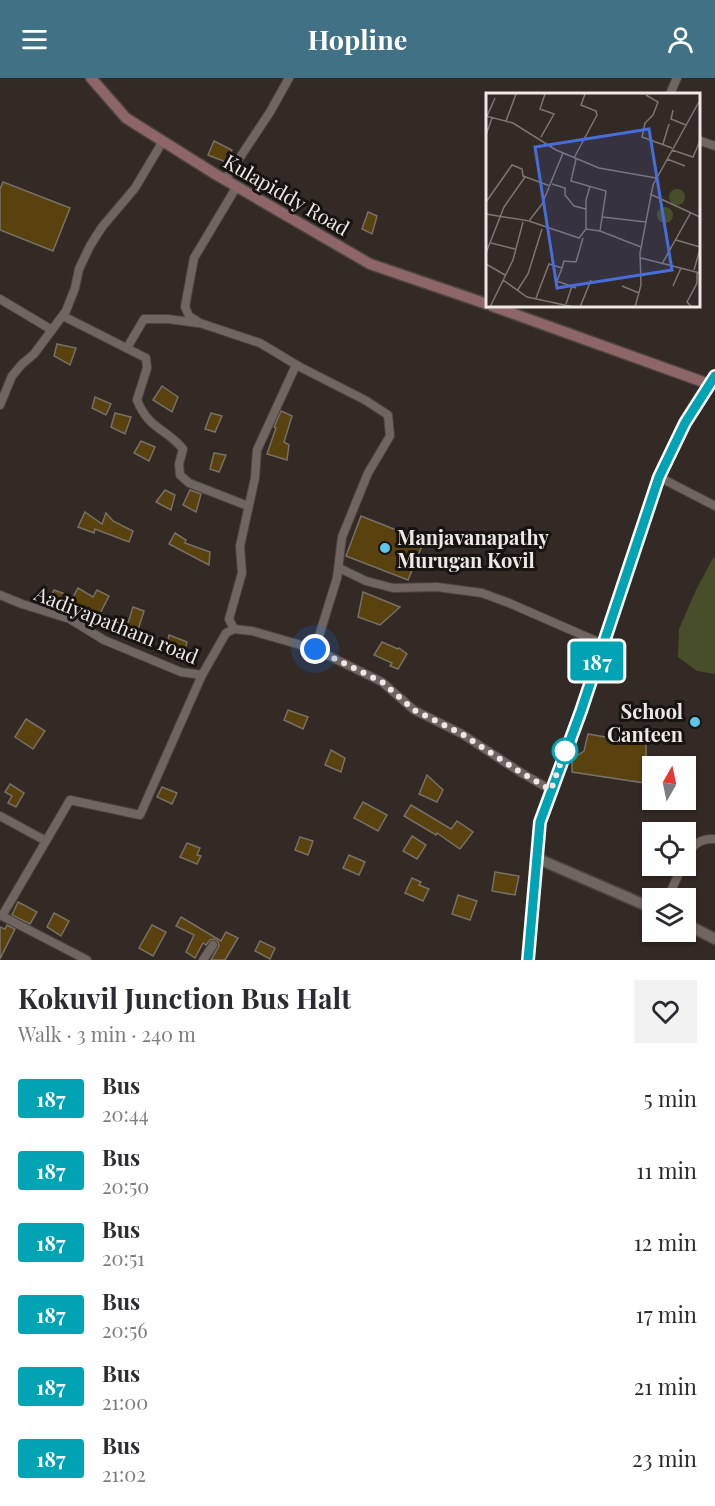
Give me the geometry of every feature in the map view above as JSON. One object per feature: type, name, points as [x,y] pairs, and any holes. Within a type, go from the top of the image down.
[{"type":"main road","name":"Kulapiddy Road","points":[[91,78],[126,118],[225,180],[370,264],[486,304]]},
{"type":"main road","points":[[498,308],[712,380],[685,423],[659,477],[540,822],[528,960]]},
{"type":"street","points":[[225,180],[270,112],[289,78]]},
{"type":"street","points":[[670,93],[676,78]]},
{"type":"street","points":[[700,140],[715,146]]},
{"type":"street","points":[[0,405],[12,376],[22,363],[34,354],[63,316],[75,288],[79,269],[90,246],[102,227],[135,189],[163,141]]},
{"type":"street","points":[[200,323],[189,316],[185,307],[194,258],[237,186]]},
{"type":"street","points":[[0,299],[51,330]]},
{"type":"street","points":[[63,316],[146,358],[147,368],[137,400],[149,422],[176,440],[183,449],[179,464],[180,476],[189,483],[248,506]]},
{"type":"street","points":[[127,348],[144,319],[200,323],[260,343],[388,415],[390,436],[368,473],[342,537],[337,578],[315,649]]},
{"type":"street","points":[[296,365],[257,450],[255,478],[240,546],[242,573],[229,619],[234,629],[315,649],[382,682],[414,710],[462,734],[551,790]]},
{"type":"street","points":[[659,477],[715,506]]},
{"type":"street","points":[[339,568],[366,581],[393,588],[437,587],[482,593],[603,644]]},
{"type":"street","name":"Aadiyapatham road","points":[[0,595],[70,619],[104,640],[182,672],[202,675],[226,633],[234,629]]},
{"type":"street","points":[[87,960],[2,916],[70,800],[140,815],[202,675]]},
{"type":"street","points":[[0,816],[46,841]]},
{"type":"street","points":[[696,844],[706,838],[715,839]]},
{"type":"street","points":[[536,858],[642,904]]},
{"type":"street","points":[[696,929],[715,939]]},
{"type":"street","points":[[203,960],[213,945]]},
{"type":"green space","points":[[715,558],[715,674],[697,671],[678,657],[679,629]]},
{"type":"building","points":[[214,141],[232,150],[226,162],[208,155]]},
{"type":"building","points":[[3,182],[70,208],[53,251],[0,230],[0,189]]},
{"type":"building","points":[[368,212],[377,216],[372,234],[362,229]]},
{"type":"building","points":[[57,344],[76,348],[70,365],[54,356]]},
{"type":"building","points":[[162,386],[178,397],[172,412],[153,400]]},
{"type":"building","points":[[95,397],[111,404],[106,415],[92,408]]},
{"type":"building","points":[[281,411],[292,416],[284,442],[289,445],[287,460],[267,454]]},
{"type":"building","points":[[115,413],[131,417],[125,434],[111,427]]},
{"type":"building","points":[[211,413],[222,416],[215,432],[205,429]]},
{"type":"building","points":[[141,441],[155,447],[149,461],[134,453]]},
{"type":"building","points":[[214,453],[226,455],[219,472],[210,469]]},
{"type":"building","points":[[165,490],[175,495],[171,510],[156,502]]},
{"type":"building","points":[[190,490],[201,494],[196,512],[183,505]]},
{"type":"building","points":[[85,512],[102,524],[106,513],[113,521],[133,531],[129,542],[95,529],[94,533],[78,527]]},
{"type":"building","name":"Manjavanapathy Murugan Kovil","points":[[361,516],[424,541],[408,580],[346,556]]},
{"type":"building","points":[[175,533],[186,540],[185,543],[210,552],[209,565],[169,544]]},
{"type":"building","points":[[78,588],[93,597],[97,590],[109,596],[94,625],[85,621],[88,614],[68,603],[66,609],[53,603],[56,596],[52,594],[54,590],[73,597]]},
{"type":"building","points":[[363,592],[400,607],[380,625],[358,617]]},
{"type":"building","points":[[133,607],[144,611],[137,633],[126,629]]},
{"type":"building","points":[[169,635],[187,642],[182,660],[166,650]]},
{"type":"building","points":[[382,642],[399,648],[407,654],[398,669],[390,666],[392,663],[374,655]]},
{"type":"building","points":[[288,710],[308,717],[303,729],[284,720]]},
{"type":"building","points":[[26,719],[45,731],[33,749],[15,737]]},
{"type":"building","points":[[588,734],[646,744],[646,756],[642,756],[642,783],[572,772],[572,759],[584,751]]},
{"type":"building","points":[[331,750],[345,758],[341,772],[325,765]]},
{"type":"building","points":[[427,775],[443,790],[437,802],[419,794]]},
{"type":"building","points":[[10,784],[24,793],[16,807],[8,803],[12,796],[5,792]]},
{"type":"building","points":[[162,787],[177,793],[172,804],[157,797]]},
{"type":"building","points":[[363,802],[387,815],[378,831],[354,818]]},
{"type":"building","points":[[411,805],[451,829],[457,821],[473,832],[460,849],[437,833],[436,835],[404,816]]},
{"type":"building","points":[[412,836],[426,845],[417,859],[403,851]]},
{"type":"building","points":[[300,837],[313,841],[308,855],[295,850]]},
{"type":"building","points":[[187,843],[200,848],[197,855],[201,856],[197,864],[180,857]]},
{"type":"building","points":[[349,855],[365,862],[359,875],[343,868]]},
{"type":"building","points":[[495,872],[519,876],[515,895],[492,891]]},
{"type":"building","points":[[412,878],[421,882],[419,885],[429,889],[423,901],[405,893]]},
{"type":"building","points":[[458,895],[477,901],[470,920],[452,914]]},
{"type":"building","points":[[18,902],[37,912],[30,924],[12,915]]},
{"type":"building","points":[[54,913],[69,921],[61,936],[47,927]]},
{"type":"building","points":[[181,917],[221,941],[226,932],[238,938],[225,960],[211,960],[219,946],[214,939],[206,945],[203,943],[195,958],[186,952],[194,935],[176,926]]},
{"type":"building","points":[[7,925],[15,929],[0,959],[0,927],[5,929]]},
{"type":"building","points":[[152,925],[166,932],[153,956],[139,948]]},
{"type":"building","points":[[260,941],[275,948],[270,959],[255,951]]},
{"type":"bus line","name":"187","points":[[528,960],[540,822],[581,711],[659,477],[685,423],[715,376]]},
{"type":"place","name":"Manjavanapathy Murugan Kovil","points":[[385,548]]},
{"type":"place","name":"School Canteen","points":[[695,722]]},
{"type":"route","points":[[315,649],[382,682],[414,710],[462,734],[551,790],[565,751]]}]
